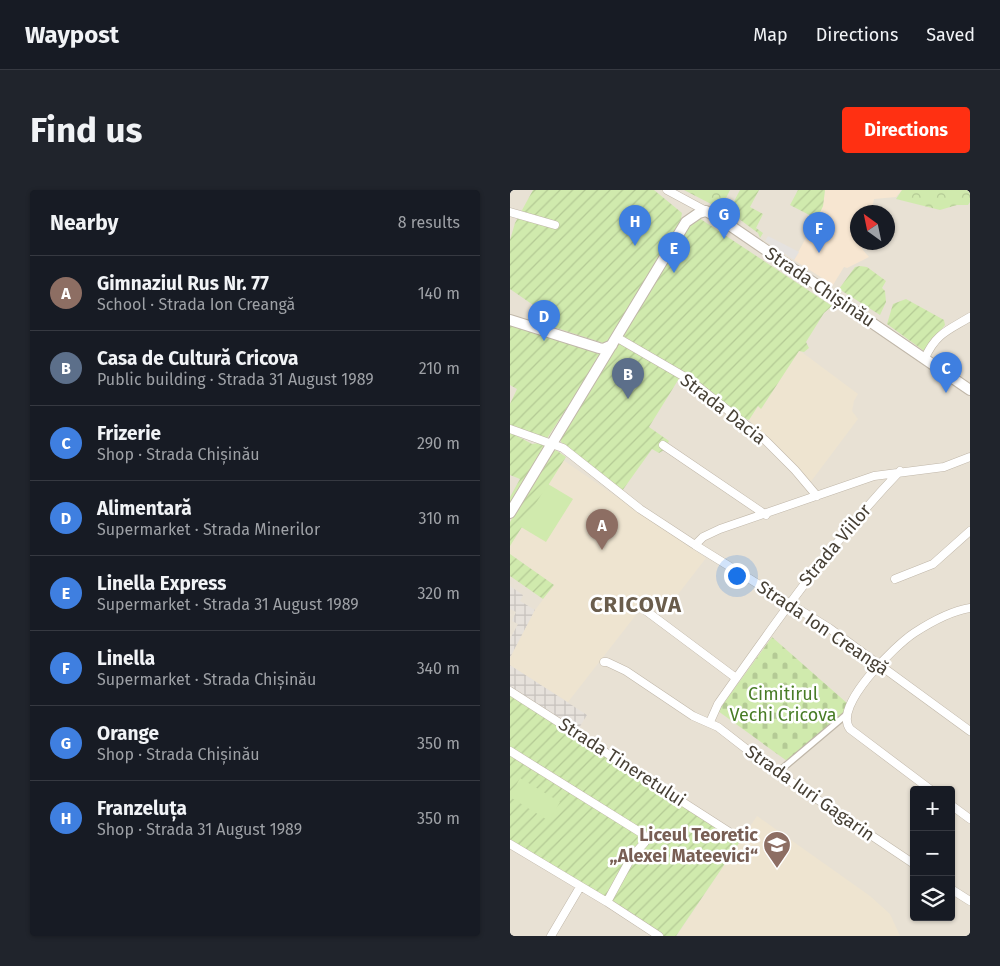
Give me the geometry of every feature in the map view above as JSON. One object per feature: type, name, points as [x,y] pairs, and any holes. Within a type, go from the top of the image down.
[{"type":"street","name":"Strada Chișinău","points":[[667,190],[706,211],[970,390]]},
{"type":"street","points":[[510,513],[686,222],[706,211]]},
{"type":"street","points":[[510,212],[556,225]]},
{"type":"street","points":[[925,358],[937,340],[949,328],[970,317]]},
{"type":"street","points":[[510,320],[603,349],[614,341]]},
{"type":"street","name":"Strada Dacia","points":[[614,341],[690,380],[765,440],[795,470],[817,496]]},
{"type":"street","name":"Strada Ion Creangă","points":[[510,429],[562,448],[640,509],[695,546],[790,602],[970,731]]},
{"type":"street","points":[[663,445],[766,515]]},
{"type":"street","points":[[695,546],[703,537],[720,529],[766,515],[874,476],[900,471],[944,467],[970,457]]},
{"type":"street","name":"Strada Viilor","points":[[710,722],[718,704],[790,602],[843,534],[900,471]]},
{"type":"street","points":[[896,578],[933,564],[970,531]]},
{"type":"street","points":[[926,786],[850,729],[846,722],[847,714],[855,698],[879,664],[915,633],[958,610],[970,608]]},
{"type":"street","points":[[645,610],[736,678]]},
{"type":"street","name":"Strada Iuri Gagarin","points":[[604,662],[626,671],[693,716],[710,722],[777,773],[910,861]]},
{"type":"street","name":"Strada Tineretului","points":[[510,691],[734,835]]},
{"type":"street","points":[[777,773],[847,714]]},
{"type":"street","points":[[510,751],[643,834],[645,842],[631,858],[607,902]]},
{"type":"street","points":[[955,808],[970,819]]},
{"type":"street","points":[[510,844],[607,902],[659,936]]},
{"type":"street","points":[[551,936],[580,886]]},
{"type":"street","points":[[955,892],[970,901]]},
{"type":"shaded area","points":[[510,190],[970,190],[970,936],[510,936]]},
{"type":"shaded area","points":[[825,190],[902,190],[896,197],[874,199],[873,205],[850,205],[850,250],[863,250],[869,257],[847,268],[844,267],[833,285],[794,260],[823,206]]},
{"type":"shaded area","points":[[768,236],[799,252],[794,260],[765,241]]},
{"type":"shaded area","points":[[799,350],[858,394],[852,411],[858,419],[809,484],[800,470],[749,420],[758,406],[762,408]]},
{"type":"shaded area","points":[[563,460],[706,558],[662,615],[646,602],[568,702],[510,665],[510,658],[535,610],[554,585],[510,554],[510,546]]},
{"type":"shaded area","points":[[510,586],[523,595],[520,601],[535,610],[510,658],[510,639],[518,624],[512,621],[516,612],[510,609]]},
{"type":"shaded area","points":[[510,665],[587,715],[577,731],[510,687]]},
{"type":"shaded area","name":"Liceul Teoretic „Alexei Mateevici“","points":[[757,816],[870,896],[890,914],[900,936],[681,936],[678,934]]},
{"type":"green space","points":[[533,190],[654,190],[682,213],[680,224],[606,344],[532,320],[536,307],[510,289],[510,240],[515,223]]},
{"type":"green space","points":[[684,190],[730,190],[723,204],[713,205]]},
{"type":"green space","points":[[740,190],[759,190],[750,207],[763,214],[756,228],[763,233],[760,238],[758,233],[731,213],[731,207]]},
{"type":"green space","points":[[798,190],[825,190],[823,206],[817,219],[790,205]]},
{"type":"green space","points":[[902,190],[970,190],[970,202],[968,205],[957,205],[940,210],[896,199]]},
{"type":"green space","points":[[699,218],[832,306],[824,313],[806,342],[809,348],[804,352],[799,351],[761,409],[758,406],[749,420],[742,418],[690,377],[623,336],[688,226]]},
{"type":"green space","points":[[855,267],[867,267],[886,281],[882,288],[885,291],[886,302],[880,315],[839,289]]},
{"type":"green space","points":[[906,299],[944,320],[945,325],[924,351],[887,324],[893,304]]},
{"type":"green space","points":[[510,323],[599,354],[600,357],[546,440],[510,426],[510,404],[517,389],[510,385]]},
{"type":"green space","points":[[621,342],[680,377],[649,427],[669,441],[664,450],[659,453],[652,449],[622,491],[561,442],[561,437],[616,344]]},
{"type":"green space","points":[[510,432],[532,444],[539,443],[544,446],[510,504],[510,497],[520,479],[510,475]]},
{"type":"green space","points":[[556,450],[566,457],[510,546],[510,522],[552,452]]},
{"type":"green space","points":[[548,484],[573,499],[546,542],[521,527]]},
{"type":"green space","points":[[510,554],[554,585],[543,599],[510,576]]},
{"type":"green space","name":"Cimitirul Vechi Cricova","points":[[772,637],[848,704],[845,712],[787,761],[718,711]]},
{"type":"green space","points":[[510,687],[577,731],[582,740],[739,843],[676,936],[660,936],[510,840]]},
{"type":"green space","points":[[520,778],[560,802],[549,821],[510,797]]},
{"type":"place","name":"Orange","points":[[724,239]]},
{"type":"place","name":"Franzeluța","points":[[635,246]]},
{"type":"place","name":"Linella","points":[[819,253]]},
{"type":"place","name":"Linella Express","points":[[674,273]]},
{"type":"place","name":"Alimentară","points":[[544,341]]},
{"type":"place","name":"Frizerie","points":[[946,393]]},
{"type":"place","name":"Casa de Cultură Cricova","points":[[628,399]]},
{"type":"place","name":"Gimnaziul Rus Nr. 77","points":[[602,550]]},
{"type":"place","name":"Liceul Teoretic „Alexei Mateevici“","points":[[777,869]]},
{"type":"district","name":"CRICOVA","points":[[636,604]]}]
